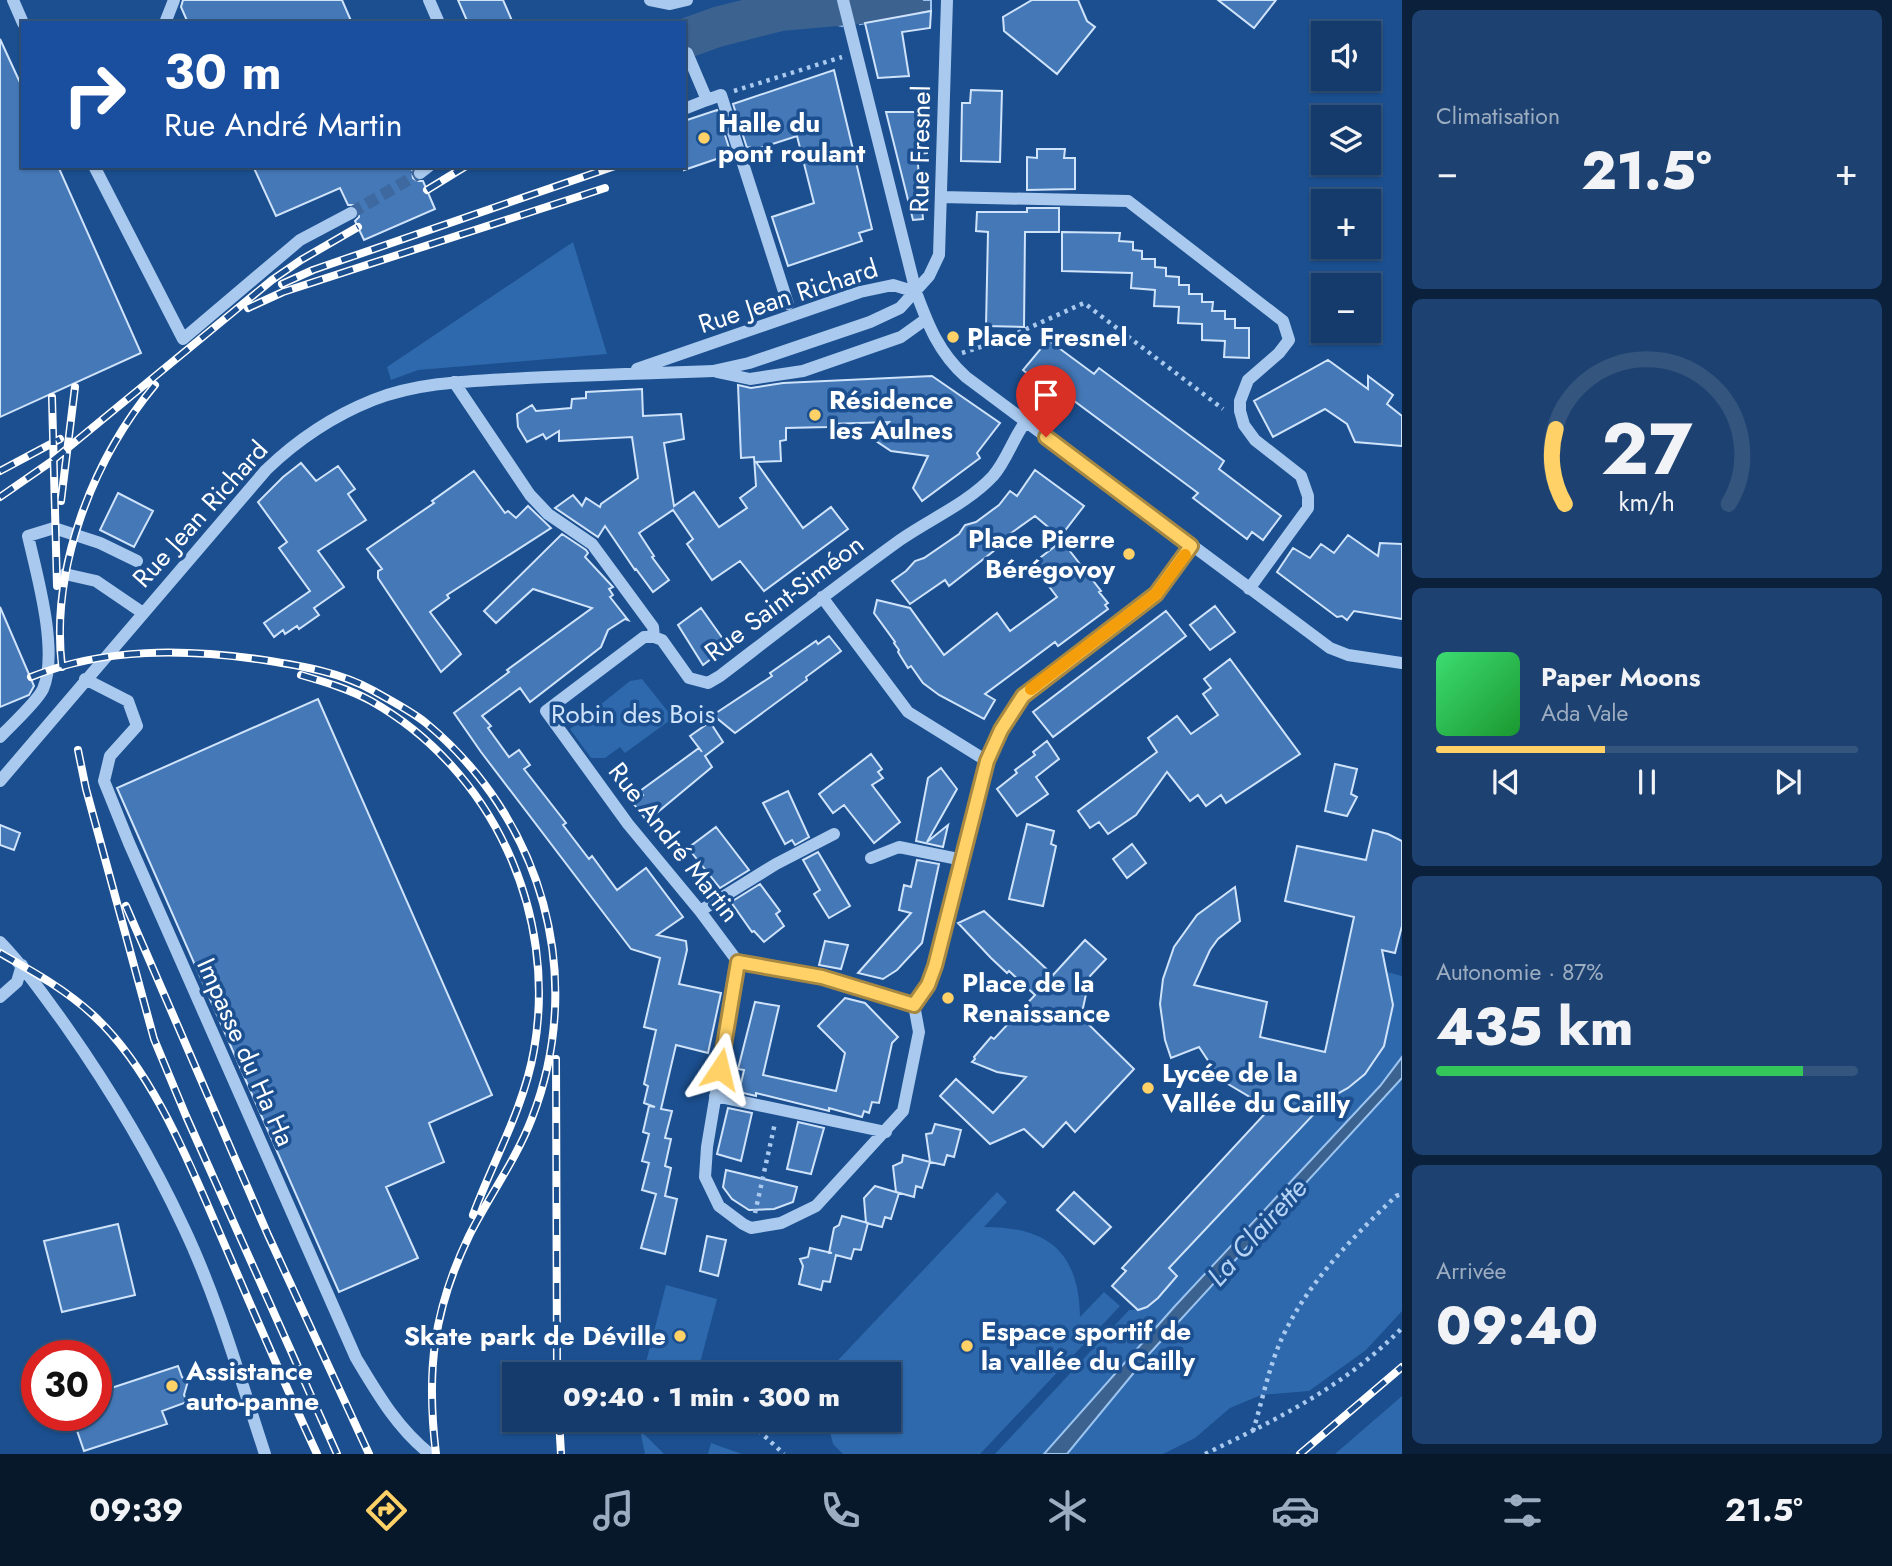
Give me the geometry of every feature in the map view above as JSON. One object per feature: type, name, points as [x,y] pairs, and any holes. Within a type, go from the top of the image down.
[{"type":"street","points":[[13,0],[22,21]]},
{"type":"street","points":[[166,21],[174,0]]},
{"type":"street","points":[[429,0],[438,21]]},
{"type":"street","points":[[650,0],[670,4],[687,0]]},
{"type":"street","points":[[843,0],[916,292],[926,319],[947,359],[966,377],[1330,648],[1348,655],[1402,663]]},
{"type":"street","name":"Rue Fresnel","points":[[916,292],[929,276],[939,255],[946,5]]},
{"type":"street","points":[[687,52],[707,100]]},
{"type":"street","points":[[686,108],[721,95],[788,304]]},
{"type":"street","points":[[95,168],[183,339],[300,240],[351,212]]},
{"type":"street","points":[[941,197],[1128,201],[1283,321],[1289,340],[1279,353],[1248,380],[1240,401],[1240,414],[1255,440],[1301,476],[1308,496],[1308,508],[1249,589]]},
{"type":"street","name":"Rue Jean Richard","points":[[0,781],[265,470],[283,454],[345,413],[402,391],[454,382],[713,371],[749,363],[870,322],[900,308],[916,292],[893,285],[860,292],[624,373]]},
{"type":"street","name":"Rue Jean Richard","points":[[713,371],[750,379],[803,371],[901,337],[926,319]]},
{"type":"street","name":"Rue Saint-Siméon","points":[[454,382],[530,495],[548,514],[592,544],[653,627],[654,637],[662,640],[689,678],[708,683],[901,540],[979,488],[994,475],[1004,461],[1016,434],[1026,421]]},
{"type":"street","points":[[0,737],[43,691],[49,663],[43,597],[28,536],[54,528],[100,543],[137,561]]},
{"type":"street","points":[[738,962],[707,1147],[705,1177],[719,1206],[751,1228],[781,1223],[816,1206],[903,1111],[919,1032],[914,1005],[928,985],[935,966],[987,761],[1001,730],[1023,696],[1156,594],[1191,546]]},
{"type":"street","points":[[65,574],[96,580],[143,613]]},
{"type":"street","points":[[822,597],[908,712],[987,761]]},
{"type":"street","name":"Rue André Martin","points":[[654,637],[644,637],[545,710],[628,824],[738,962],[822,977],[914,1005]]},
{"type":"street","name":"Impasse du Ha Ha","points":[[85,679],[128,701],[137,726],[110,756],[104,781],[356,1357],[383,1403],[417,1444],[430,1454]]},
{"type":"street","points":[[700,911],[776,864],[834,834]]},
{"type":"street","points":[[871,858],[898,847],[963,859]]},
{"type":"street","points":[[0,942],[22,965],[102,1077],[184,1228],[219,1315],[265,1454]]},
{"type":"street","points":[[0,997],[16,982],[22,965]]},
{"type":"street","points":[[715,1096],[886,1132]]},
{"type":"path","points":[[721,95],[857,53]]},
{"type":"path","points":[[947,359],[1002,340],[1084,303],[1224,410],[1240,414]]},
{"type":"path","points":[[751,1228],[778,1109]]},
{"type":"path","points":[[1253,1431],[1281,1339],[1308,1294],[1348,1242],[1396,1196],[1402,1194]]},
{"type":"path","points":[[1205,1454],[1310,1402],[1379,1351],[1402,1328]]},
{"type":"path","points":[[760,1432],[784,1454]]},
{"type":"green space","points":[[573,242],[607,354],[418,370],[391,380],[387,367]]},
{"type":"green space","name":"Robin des Bois","points":[[642,679],[673,718],[625,753],[620,747],[605,758],[591,758],[570,729],[630,681]]},
{"type":"green space","points":[[1387,972],[1402,976],[1402,1311],[1366,1350],[1309,1391],[1261,1395],[1230,1408],[1195,1438],[1163,1454],[995,1454],[1129,1310],[1144,1307],[1162,1294],[1177,1276],[1169,1268],[1328,1099],[1347,1088],[1374,1063],[1383,1048],[1391,1013]]},
{"type":"green space","name":"Espace sportif de la vallée du Cailly","points":[[997,1192],[1007,1202],[984,1227],[1025,1232],[1042,1238],[1055,1247],[1066,1260],[1073,1275],[1080,1317],[1104,1292],[1120,1306],[980,1454],[843,1454],[833,1444],[830,1432],[901,1432],[901,1362],[836,1362]]},
{"type":"green space","name":"Skate park de Déville","points":[[666,1285],[717,1299],[700,1362],[646,1362]]},
{"type":"green space","points":[[1402,1396],[1402,1454],[1335,1454]]},
{"type":"green space","points":[[640,1432],[664,1454],[645,1454]]},
{"type":"green space","points":[[711,1443],[742,1454],[708,1454]]},
{"type":"water","points":[[763,0],[835,0],[842,26],[805,18],[741,33],[686,50],[686,26]]},
{"type":"water","points":[[854,0],[931,0],[931,11],[860,24]]},
{"type":"water","name":"La Clairette","points":[[1402,1057],[1402,1078],[1150,1353],[1067,1454],[1044,1454],[1175,1306],[1380,1086]]},
{"type":"building","points":[[183,0],[342,0],[351,21],[187,21],[181,7]]},
{"type":"building","points":[[458,0],[503,0],[512,21],[467,21]]},
{"type":"building","points":[[1032,0],[1078,0],[1087,21],[1095,27],[1057,74],[1004,31],[1003,17]]},
{"type":"building","points":[[1218,0],[1276,0],[1254,28]]},
{"type":"building","points":[[931,11],[930,28],[902,32],[909,76],[878,78],[865,23]]},
{"type":"building","points":[[0,39],[21,85],[21,168],[59,168],[141,353],[0,417]]},
{"type":"building","points":[[834,70],[872,229],[859,233],[862,241],[788,266],[772,217],[814,203],[797,136],[751,151],[750,147],[747,148],[733,104]]},
{"type":"building","points":[[971,90],[1002,91],[1000,162],[961,161],[962,103],[970,103]]},
{"type":"building","name":"Halle du pont roulant","points":[[717,110],[731,154],[684,170],[686,120]]},
{"type":"building","points":[[886,112],[929,112],[927,153],[917,154],[923,219],[913,220]]},
{"type":"building","points":[[1037,149],[1065,149],[1064,158],[1075,158],[1075,189],[1027,190],[1027,157],[1037,158]]},
{"type":"building","points":[[254,168],[413,168],[413,178],[423,181],[435,209],[364,240],[355,221],[359,217],[359,210],[355,205],[348,205],[340,188],[276,216]]},
{"type":"building","points":[[1027,208],[1059,208],[1059,232],[1025,232],[1024,327],[986,326],[988,232],[976,231],[977,212],[1027,212]]},
{"type":"building","points":[[1062,232],[1120,233],[1119,241],[1133,242],[1133,250],[1142,251],[1142,259],[1155,259],[1155,267],[1166,268],[1166,276],[1179,277],[1179,285],[1189,285],[1189,294],[1202,294],[1202,302],[1213,302],[1212,311],[1225,311],[1225,319],[1235,319],[1235,328],[1249,328],[1249,358],[1224,357],[1225,341],[1202,340],[1202,324],[1178,323],[1179,307],[1154,306],[1155,290],[1131,288],[1132,273],[1062,271]]},
{"type":"building","points":[[1048,340],[1094,374],[1099,368],[1224,461],[1219,469],[1281,516],[1263,540],[1252,532],[1247,539],[1193,498],[1198,493],[1062,392],[1058,398],[1023,370]]},
{"type":"building","points":[[1328,360],[1368,389],[1368,376],[1393,395],[1387,404],[1402,416],[1402,446],[1355,442],[1347,424],[1325,409],[1273,437],[1254,401]]},
{"type":"building","points":[[932,376],[1000,423],[977,453],[980,458],[922,501],[913,488],[928,456],[891,451],[873,439],[889,422],[786,428],[786,440],[780,441],[781,461],[756,462],[803,528],[831,507],[848,529],[764,591],[740,561],[712,580],[687,544],[693,539],[673,510],[639,533],[669,580],[653,592],[605,526],[598,537],[555,508],[573,495],[582,506],[586,498],[600,507],[638,478],[632,437],[559,441],[559,431],[546,439],[543,434],[527,442],[518,427],[517,414],[532,405],[536,411],[571,408],[572,399],[586,398],[586,392],[642,389],[643,416],[681,414],[684,439],[664,443],[674,506],[694,492],[719,527],[747,508],[740,498],[756,486],[754,457],[741,458],[738,385],[751,388],[783,383]]},
{"type":"building","points":[[301,463],[316,481],[338,466],[355,489],[348,494],[366,520],[318,551],[344,587],[314,608],[319,615],[299,629],[297,626],[285,634],[283,630],[274,637],[264,623],[310,591],[279,548],[287,542],[258,502]]},
{"type":"building","points":[[1035,470],[1084,506],[1060,537],[1035,516],[1007,536],[1009,539],[949,586],[945,580],[910,604],[892,581],[915,561],[924,558],[959,534],[965,525],[976,522],[999,505],[1010,491],[1017,496]]},
{"type":"building","points":[[474,471],[505,513],[508,511],[516,518],[528,506],[551,528],[447,595],[449,598],[430,612],[461,654],[441,672],[378,578],[378,571],[382,569],[367,549],[434,503],[432,501]]},
{"type":"building","points":[[118,493],[153,511],[134,547],[100,530]]},
{"type":"building","points":[[562,534],[586,550],[588,553],[585,557],[613,587],[609,589],[613,595],[610,597],[628,620],[625,619],[608,630],[601,647],[530,702],[520,688],[482,716],[509,757],[519,750],[530,765],[524,769],[566,823],[563,825],[589,859],[592,856],[617,890],[646,868],[683,917],[657,935],[686,941],[687,950],[679,984],[721,993],[708,1053],[676,1045],[661,1109],[672,1111],[665,1138],[671,1139],[665,1166],[671,1168],[665,1196],[677,1199],[665,1254],[641,1248],[656,1194],[642,1190],[649,1163],[642,1161],[649,1134],[643,1132],[649,1106],[655,1107],[644,1103],[648,1086],[644,1084],[656,1030],[644,1027],[660,958],[631,949],[454,713],[509,672],[507,670],[592,608],[533,589],[496,623],[484,611]]},
{"type":"building","points":[[1348,535],[1378,556],[1380,543],[1402,544],[1402,619],[1354,611],[1347,620],[1342,616],[1337,617],[1277,572],[1293,548],[1310,558],[1321,544],[1334,553]]},
{"type":"building","points":[[1062,541],[1101,591],[1099,592],[1108,603],[1105,605],[1108,609],[1058,646],[1055,642],[985,694],[995,700],[984,719],[939,695],[923,683],[911,666],[908,668],[895,642],[874,613],[877,600],[910,608],[944,655],[997,613],[1010,631],[1057,597],[1032,564]]},
{"type":"building","points":[[1215,606],[1235,632],[1210,650],[1190,625]]},
{"type":"building","points":[[0,607],[34,686],[29,695],[0,707]]},
{"type":"building","points":[[701,608],[728,646],[703,665],[678,625]]},
{"type":"building","points":[[1166,611],[1186,636],[1053,737],[1033,712]]},
{"type":"building","points":[[829,636],[841,651],[806,677],[807,680],[735,733],[713,715],[772,676],[770,673],[816,641],[818,644]]},
{"type":"building","points":[[1230,659],[1300,754],[1226,803],[1221,795],[1206,806],[1198,795],[1190,801],[1167,772],[1136,815],[1108,834],[1099,822],[1090,828],[1078,811],[1157,752],[1148,738],[1177,716],[1191,734],[1218,715],[1203,694],[1211,688],[1204,679]]},
{"type":"building","points":[[318,699],[492,1095],[429,1123],[444,1162],[386,1187],[418,1258],[339,1292],[117,788]]},
{"type":"building","points":[[710,722],[723,742],[705,756],[712,767],[647,821],[633,803],[643,795],[640,791],[699,748],[690,736]]},
{"type":"building","points":[[1047,741],[1059,759],[1036,777],[1048,794],[1017,816],[997,789],[1017,773],[1015,770],[1035,755],[1033,752]]},
{"type":"building","points":[[871,754],[882,769],[878,772],[883,778],[872,785],[900,822],[874,843],[844,805],[833,813],[819,794]]},
{"type":"building","points":[[1335,764],[1357,769],[1351,794],[1357,797],[1347,816],[1325,811]]},
{"type":"building","points":[[941,768],[957,789],[927,842],[948,825],[943,847],[916,841],[928,778]]},
{"type":"building","points":[[788,791],[809,837],[795,845],[792,840],[785,844],[763,803]]},
{"type":"building","points":[[1027,824],[1054,831],[1051,844],[1056,846],[1043,906],[1009,899]]},
{"type":"building","points":[[0,825],[20,833],[14,850],[0,845]]},
{"type":"building","points":[[716,827],[749,870],[720,888],[688,848]]},
{"type":"building","points":[[1373,830],[1402,841],[1402,926],[1395,953],[1382,950],[1393,1005],[1384,1046],[1365,1074],[1328,1099],[1169,1268],[1177,1276],[1158,1298],[1138,1310],[1112,1286],[1126,1271],[1122,1268],[1273,1105],[1250,1097],[1228,1084],[1215,1071],[1199,1047],[1171,1058],[1165,1040],[1160,1004],[1163,979],[1174,947],[1197,915],[1235,887],[1240,921],[1218,939],[1210,950],[1194,985],[1267,1002],[1260,1037],[1325,1052],[1354,917],[1285,901],[1297,846],[1366,860]]},
{"type":"building","points":[[1132,844],[1146,863],[1127,878],[1113,859]]},
{"type":"building","points":[[818,852],[850,906],[829,918],[814,894],[820,890],[803,860]]},
{"type":"building","points":[[917,860],[939,864],[922,943],[897,970],[883,979],[858,973],[911,913],[899,910],[904,885],[911,887]]},
{"type":"building","points":[[760,884],[780,911],[776,914],[784,926],[764,942],[752,932],[731,902]]},
{"type":"building","points":[[984,911],[1053,975],[1085,940],[1106,959],[1090,976],[1081,1017],[1134,1069],[1075,1132],[1066,1122],[1043,1147],[1024,1129],[990,1144],[940,1096],[956,1079],[993,1113],[1026,1077],[997,1072],[972,1062],[991,1037],[994,1039],[1035,995],[1009,971],[1007,973],[958,923]]},
{"type":"building","points":[[825,941],[848,945],[841,969],[819,965]]},
{"type":"building","points":[[845,998],[865,1003],[898,1037],[892,1043],[879,1103],[872,1102],[869,1113],[864,1111],[862,1117],[756,1093],[756,1096],[739,1092],[744,1070],[738,1069],[755,1002],[779,1006],[763,1075],[836,1091],[845,1053],[818,1026]]},
{"type":"building","points":[[728,1108],[752,1113],[741,1161],[717,1154]]},
{"type":"building","points":[[798,1122],[824,1128],[811,1174],[787,1169]]},
{"type":"building","points":[[935,1124],[961,1130],[954,1157],[947,1155],[944,1165],[930,1162],[926,1134],[932,1133]]},
{"type":"building","points":[[903,1155],[930,1162],[922,1188],[916,1186],[914,1197],[896,1192],[893,1166],[902,1162]]},
{"type":"building","points":[[726,1170],[797,1187],[793,1202],[774,1209],[749,1210],[732,1199],[723,1187]]},
{"type":"building","points":[[875,1186],[899,1193],[891,1219],[885,1217],[882,1227],[866,1223],[864,1198]]},
{"type":"building","points":[[1074,1192],[1111,1227],[1094,1244],[1057,1210]]},
{"type":"building","points":[[842,1216],[868,1223],[861,1250],[854,1249],[851,1259],[836,1255],[830,1282],[823,1281],[821,1290],[799,1284],[803,1266],[800,1259],[808,1257],[810,1248],[829,1252],[834,1228],[839,1225]]},
{"type":"building","points":[[118,1224],[135,1295],[62,1312],[44,1241]]},
{"type":"building","points":[[707,1236],[726,1240],[718,1276],[700,1271]]},
{"type":"building","points":[[178,1366],[182,1377],[188,1381],[184,1395],[187,1402],[162,1411],[167,1424],[84,1451],[77,1431],[112,1431],[112,1388]]},
{"type":"waterway","points":[[686,38],[717,27],[780,11],[903,0]]},
{"type":"tunnel","points":[[351,213],[420,173]]},
{"type":"railway","points":[[427,190],[463,168]]},
{"type":"railway","points":[[282,284],[313,270],[609,168]]},
{"type":"railway","points":[[248,308],[283,292],[605,188]]},
{"type":"railway","points":[[0,497],[52,461],[272,280],[358,227]]},
{"type":"railway","points":[[62,667],[60,630],[63,592],[81,517],[113,446],[155,385]]},
{"type":"railway","points":[[61,501],[75,387]]},
{"type":"railway","points":[[52,397],[57,586]]},
{"type":"railway","points":[[0,471],[60,439]]},
{"type":"railway","points":[[31,677],[88,660],[146,653],[235,656],[334,674],[361,684],[426,723],[466,762],[499,805],[525,853],[543,903],[553,956],[555,1010],[548,1064],[526,1133],[469,1236],[447,1290],[435,1342],[433,1368],[436,1454]]},
{"type":"railway","points":[[301,675],[346,689],[371,701],[414,730],[451,765],[483,806],[507,850],[525,898],[536,947],[539,998],[534,1050],[516,1113],[473,1215]]},
{"type":"railway","points":[[78,750],[86,789],[154,1039],[337,1454]]},
{"type":"railway","points":[[126,906],[268,1235],[369,1454]]},
{"type":"railway","points":[[0,953],[60,989],[93,1015],[114,1037],[151,1089],[182,1147],[317,1454]]},
{"type":"railway","points":[[556,1059],[557,1362]]},
{"type":"railway","points":[[1300,1454],[1402,1367]]},
{"type":"railway","points":[[560,1432],[561,1454]]},
{"type":"slow traffic","points":[[1031,689],[1156,594],[1185,555]]},
{"type":"place","name":"Halle du pont roulant","points":[[704,138]]},
{"type":"place","name":"Place Fresnel","points":[[953,337]]},
{"type":"place","name":"Résidence les Aulnes","points":[[815,415]]},
{"type":"place","name":"Place Pierre Bérégovoy","points":[[1129,554]]},
{"type":"place","name":"Place de la Renaissance","points":[[948,998]]},
{"type":"place","name":"Lycée de la Vallée du Cailly","points":[[1148,1088]]},
{"type":"place","name":"Skate park de Déville","points":[[680,1336]]},
{"type":"place","name":"Espace sportif de la vallée du Cailly","points":[[967,1346]]},
{"type":"place","name":"Assistance auto-panne","points":[[172,1386]]},
{"type":"route","points":[[720,1069],[738,962],[822,977],[914,1005],[928,985],[935,966],[987,761],[1001,730],[1023,696],[1156,594],[1191,546],[1046,437]]}]
